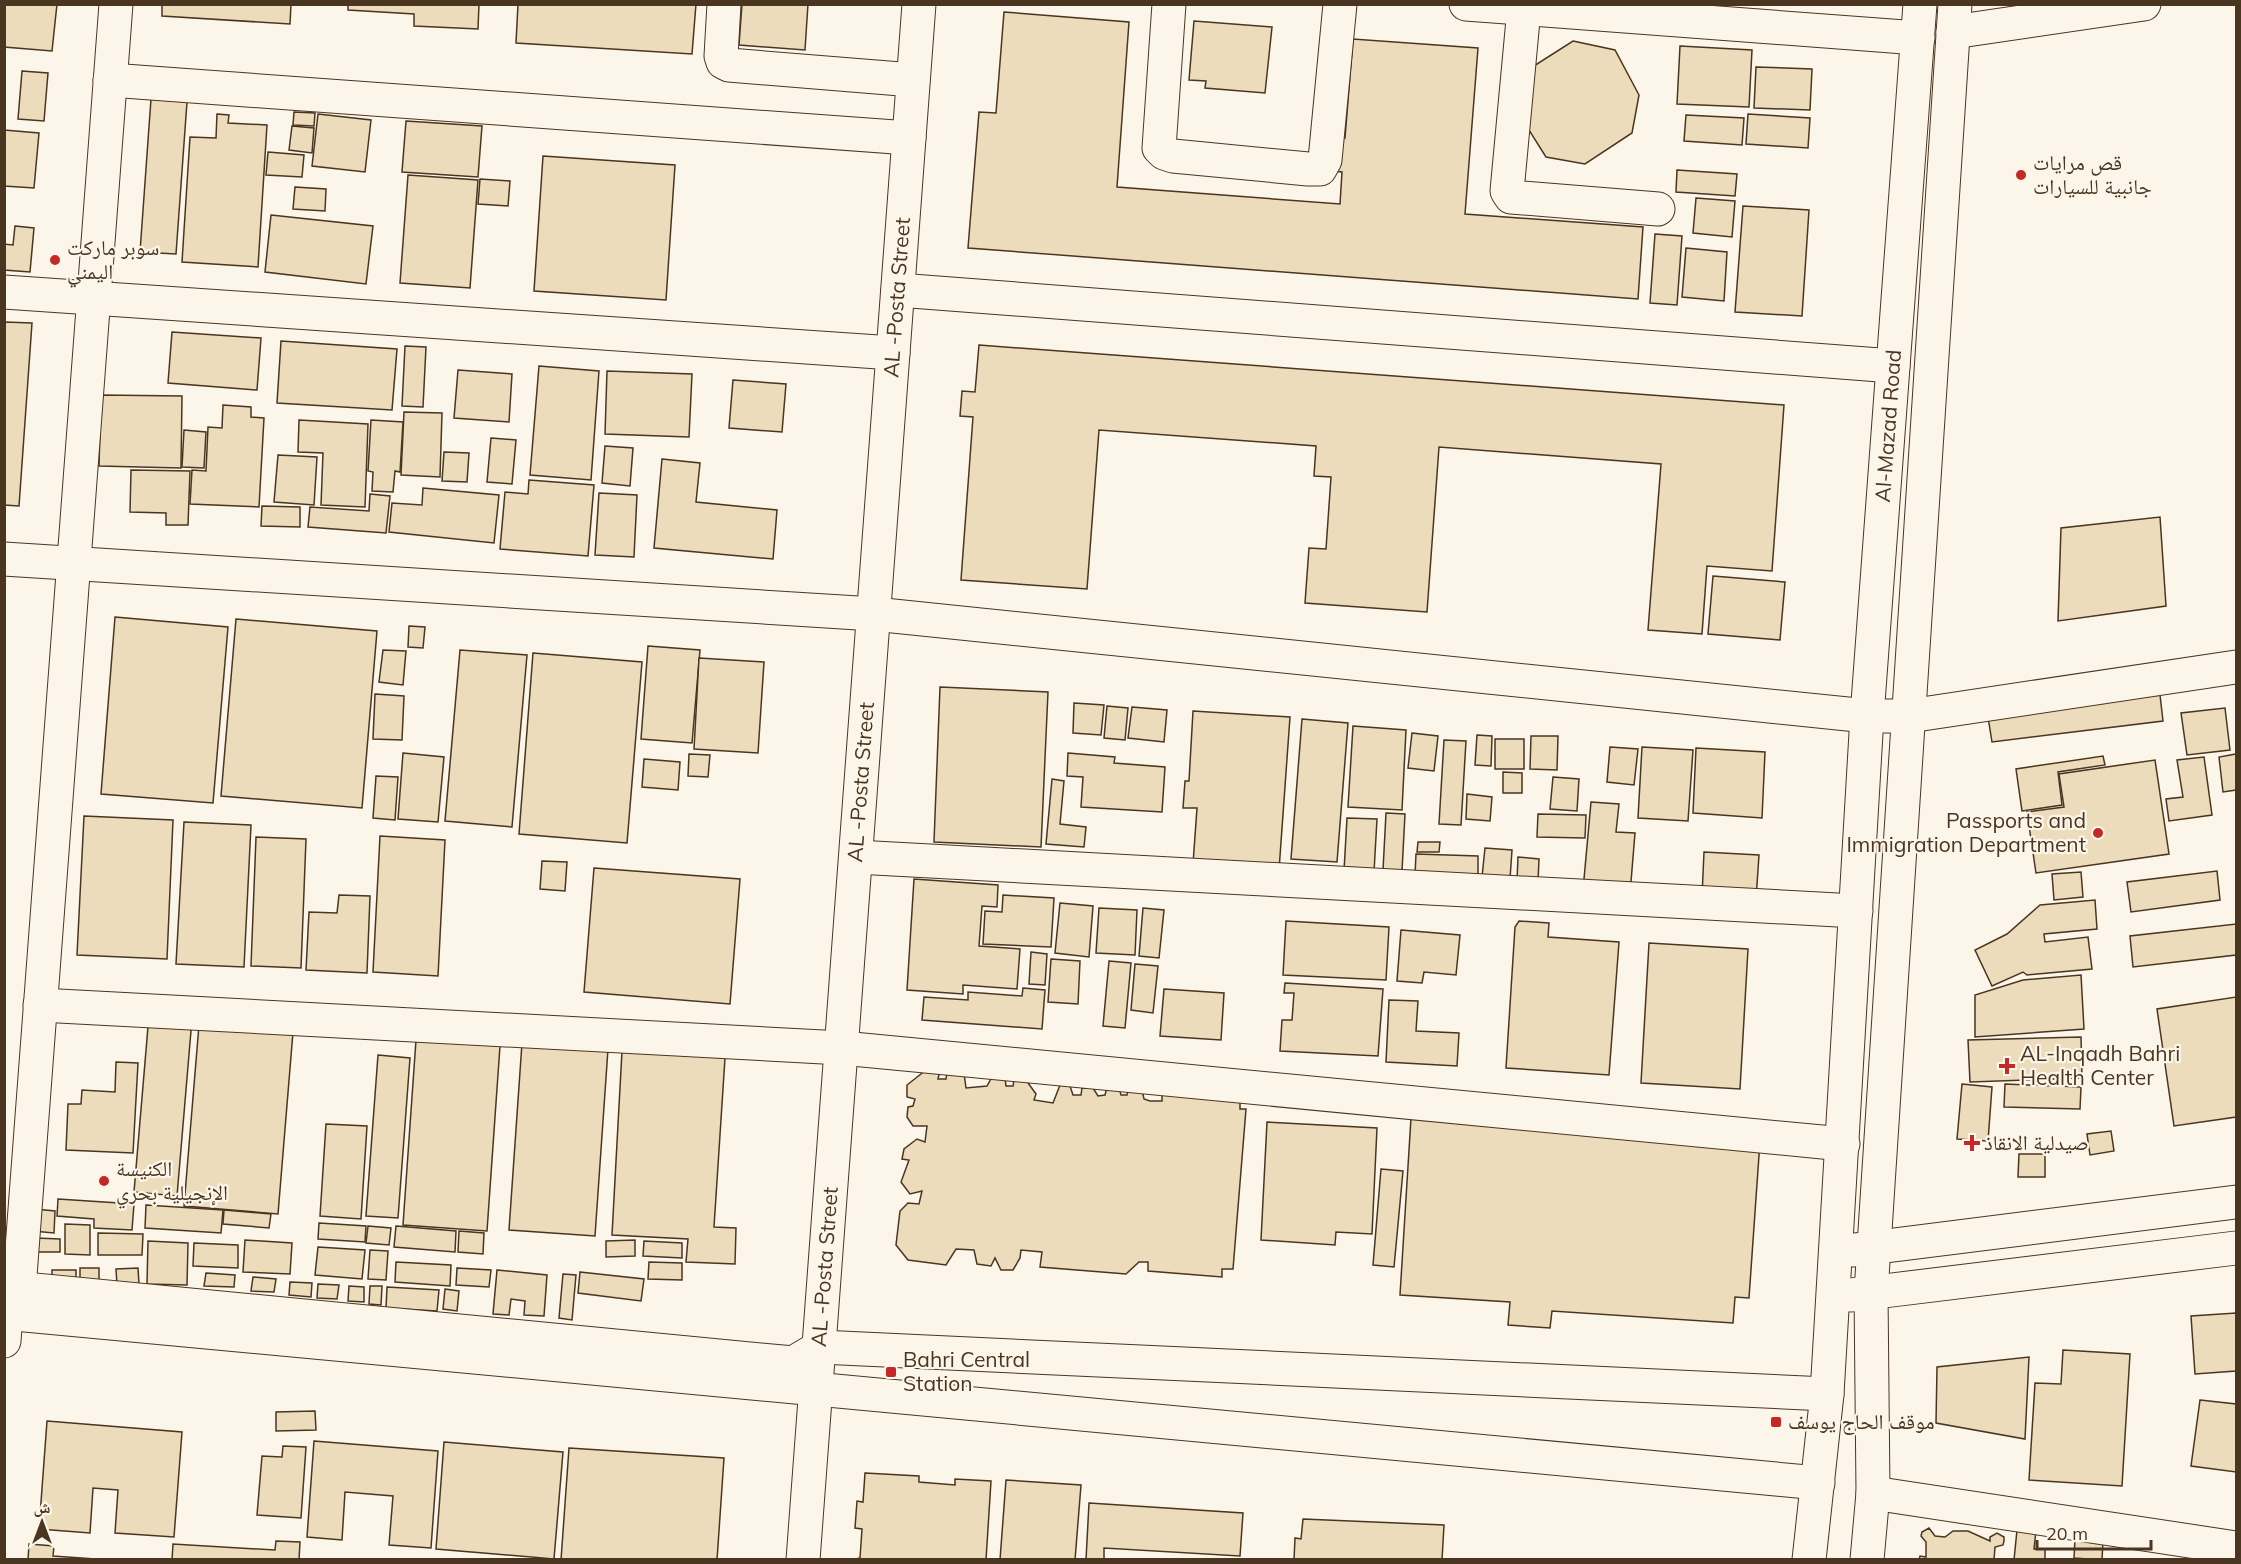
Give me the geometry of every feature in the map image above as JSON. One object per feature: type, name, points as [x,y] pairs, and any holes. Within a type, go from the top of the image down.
[{"type":"street","points":[[8,1309],[40,1005],[116,4]]},
{"type":"street","points":[[724,4],[721,56],[723,62],[729,65],[913,80]]},
{"type":"street","name":"AL -Posta Street","points":[[803,1560],[919,4]]},
{"type":"street","points":[[1169,4],[1159,148],[1164,153],[1308,169],[1320,168],[1325,160],[1340,4]]},
{"type":"street","points":[[1466,4],[1918,38]]},
{"type":"street","name":"Al-Mazad Road","points":[[1809,1560],[1827,1394],[1834,1297],[1866,716],[1920,4]]},
{"type":"street","points":[[1954,18],[2144,4]]},
{"type":"street","points":[[1524,9],[1507,190],[1511,198],[1658,209]]},
{"type":"street","name":"Al-Mazad Road","points":[[1868,1560],[1873,1493],[1871,1293],[1954,18]]},
{"type":"street","points":[[110,80],[909,138]]},
{"type":"street","points":[[897,290],[1893,366]]},
{"type":"street","points":[[4,292],[893,353]]},
{"type":"street","points":[[4,559],[874,614],[1866,716],[1909,716],[2236,667]]},
{"type":"street","points":[[856,857],[1856,911]]},
{"type":"street","points":[[40,1005],[842,1048],[1843,1144]]},
{"type":"street","points":[[1837,1252],[2236,1202]]},
{"type":"street","points":[[1834,1297],[2236,1248]]},
{"type":"street","points":[[8,1309],[793,1363],[820,1347],[1827,1394]]},
{"type":"street","points":[[8,1309],[816,1389],[1818,1483]]},
{"type":"street","points":[[1873,1493],[2236,1548]]},
{"type":"building","points":[[4,4],[57,4],[52,51],[4,47]]},
{"type":"building","points":[[162,4],[291,4],[290,24],[162,16]]},
{"type":"building","points":[[348,4],[479,4],[478,29],[414,26],[414,14],[348,10]]},
{"type":"building","points":[[518,4],[696,4],[692,54],[516,43]]},
{"type":"building","points":[[742,4],[808,4],[805,50],[739,45]]},
{"type":"building","points":[[1004,12],[1129,22],[1117,187],[1340,204],[1342,172],[1333,171],[1335,138],[1345,138],[1353,39],[1478,48],[1465,214],[1643,227],[1638,299],[968,248],[979,112],[996,113]]},
{"type":"building","points":[[1194,21],[1272,27],[1265,93],[1205,88],[1206,81],[1189,80]]},
{"type":"building","points":[[1573,41],[1615,50],[1639,95],[1632,133],[1585,164],[1546,157],[1522,119],[1526,71]]},
{"type":"building","points":[[1680,46],[1752,50],[1749,107],[1677,104]]},
{"type":"building","points":[[1756,67],[1812,69],[1810,110],[1754,108]]},
{"type":"building","points":[[22,71],[48,73],[44,121],[18,119]]},
{"type":"building","points":[[151,99],[187,102],[176,254],[140,252]]},
{"type":"building","points":[[294,112],[315,113],[314,126],[293,125]]},
{"type":"building","points":[[217,114],[229,115],[228,123],[267,125],[258,267],[182,262],[190,137],[216,138]]},
{"type":"building","points":[[318,114],[371,120],[365,172],[312,166]]},
{"type":"building","points":[[1748,114],[1810,118],[1808,148],[1746,144]]},
{"type":"building","points":[[1686,115],[1744,118],[1742,145],[1684,141]]},
{"type":"building","points":[[406,121],[482,126],[478,177],[402,172]]},
{"type":"building","points":[[292,126],[314,128],[312,153],[289,150]]},
{"type":"building","points":[[4,130],[39,133],[34,188],[4,186]]},
{"type":"building","points":[[268,152],[304,155],[302,177],[266,175]]},
{"type":"building","points":[[543,156],[675,165],[666,300],[534,291]]},
{"type":"building","points":[[1677,170],[1737,174],[1735,196],[1676,192]]},
{"type":"building","points":[[408,175],[478,180],[470,288],[400,283]]},
{"type":"building","points":[[480,179],[510,181],[508,206],[478,204]]},
{"type":"building","points":[[295,187],[326,189],[325,211],[293,209]]},
{"type":"building","points":[[1696,198],[1735,201],[1732,237],[1693,233]]},
{"type":"building","points":[[1743,206],[1809,210],[1802,316],[1735,312]]},
{"type":"building","points":[[271,215],[373,226],[366,284],[265,272]]},
{"type":"building","points":[[15,226],[34,228],[30,272],[4,270],[4,244],[13,245]]},
{"type":"building","points":[[1655,234],[1682,236],[1677,305],[1650,303]]},
{"type":"building","points":[[1686,248],[1727,252],[1724,301],[1682,297]]},
{"type":"building","points":[[4,322],[32,323],[19,506],[4,505]]},
{"type":"building","points":[[172,332],[261,338],[257,390],[168,383]]},
{"type":"building","points":[[281,341],[397,349],[392,410],[277,403]]},
{"type":"building","points":[[979,345],[1784,405],[1772,571],[1707,566],[1702,634],[1648,630],[1661,464],[1439,447],[1427,612],[1305,603],[1309,548],[1326,549],[1331,477],[1314,476],[1316,446],[1099,430],[1087,589],[961,580],[973,417],[960,416],[962,391],[975,392]]},
{"type":"building","points":[[405,346],[426,347],[423,407],[402,406]]},
{"type":"building","points":[[539,366],[599,371],[591,480],[530,475]]},
{"type":"building","points":[[458,370],[512,374],[509,422],[454,418]]},
{"type":"building","points":[[607,371],[692,374],[689,437],[605,434]]},
{"type":"building","points":[[733,380],[786,384],[782,432],[729,428]]},
{"type":"building","points":[[101,395],[182,396],[181,468],[99,466]]},
{"type":"building","points":[[223,405],[251,407],[251,417],[264,418],[259,507],[190,504],[192,470],[206,471],[208,427],[222,428]]},
{"type":"building","points":[[404,412],[442,413],[440,477],[401,475]]},
{"type":"building","points":[[299,420],[368,424],[365,507],[321,505],[323,453],[298,452]]},
{"type":"building","points":[[371,420],[403,422],[400,472],[395,471],[393,492],[372,491],[373,472],[368,471]]},
{"type":"building","points":[[184,430],[206,432],[204,468],[182,467]]},
{"type":"building","points":[[491,438],[516,440],[512,484],[487,482]]},
{"type":"building","points":[[605,446],[633,448],[630,486],[602,483]]},
{"type":"building","points":[[444,452],[469,453],[467,482],[442,481]]},
{"type":"building","points":[[278,455],[317,457],[314,505],[274,502]]},
{"type":"building","points":[[662,459],[700,463],[696,502],[777,510],[773,559],[654,548]]},
{"type":"building","points":[[131,470],[190,471],[188,525],[166,525],[166,513],[130,512]]},
{"type":"building","points":[[529,480],[594,485],[588,556],[500,549],[505,492],[528,494]]},
{"type":"building","points":[[423,488],[499,495],[494,543],[389,532],[392,503],[422,505]]},
{"type":"building","points":[[599,493],[637,495],[634,557],[595,555]]},
{"type":"building","points":[[370,494],[390,496],[386,533],[308,527],[310,507],[369,511]]},
{"type":"building","points":[[262,506],[300,507],[300,527],[261,526]]},
{"type":"building","points":[[2160,517],[2166,606],[2058,621],[2061,528]]},
{"type":"building","points":[[1713,576],[1785,582],[1780,640],[1708,634]]},
{"type":"building","points":[[115,617],[228,627],[213,803],[101,794]]},
{"type":"building","points":[[236,619],[377,631],[362,808],[221,796]]},
{"type":"building","points":[[409,626],[425,627],[423,648],[408,647]]},
{"type":"building","points":[[648,646],[700,650],[692,743],[641,739]]},
{"type":"building","points":[[383,650],[406,651],[403,685],[379,682]]},
{"type":"building","points":[[460,650],[527,655],[512,827],[445,821]]},
{"type":"building","points":[[533,653],[642,662],[627,843],[519,834]]},
{"type":"building","points":[[699,658],[764,662],[758,753],[694,749]]},
{"type":"building","points":[[940,687],[1048,692],[1041,847],[934,842]]},
{"type":"building","points":[[375,694],[404,696],[402,740],[373,739]]},
{"type":"building","points":[[2160,695],[2163,721],[1992,742],[1988,717]]},
{"type":"building","points":[[1074,703],[1104,705],[1101,735],[1073,733]]},
{"type":"building","points":[[1107,706],[1128,708],[1125,740],[1104,738]]},
{"type":"building","points":[[1132,707],[1167,710],[1164,742],[1128,738]]},
{"type":"building","points":[[2225,708],[2230,750],[2187,755],[2181,713]]},
{"type":"building","points":[[1193,711],[1290,717],[1279,870],[1193,864],[1197,808],[1183,808],[1185,781],[1189,781]]},
{"type":"building","points":[[1302,719],[1348,723],[1337,862],[1291,859]]},
{"type":"building","points":[[1353,726],[1406,730],[1402,810],[1348,807]]},
{"type":"building","points":[[1412,733],[1438,736],[1434,771],[1408,768]]},
{"type":"building","points":[[1477,735],[1492,736],[1491,766],[1475,765]]},
{"type":"building","points":[[1531,736],[1558,736],[1557,770],[1530,769]]},
{"type":"building","points":[[1495,739],[1524,739],[1524,769],[1495,769]]},
{"type":"building","points":[[1444,740],[1466,741],[1461,825],[1439,824]]},
{"type":"building","points":[[1610,747],[1638,749],[1634,785],[1607,782]]},
{"type":"building","points":[[1642,747],[1693,750],[1688,821],[1638,818]]},
{"type":"building","points":[[1696,748],[1765,752],[1762,818],[1693,813]]},
{"type":"building","points":[[403,753],[444,757],[438,822],[398,819]]},
{"type":"building","points":[[1068,753],[1115,757],[1114,763],[1165,767],[1162,812],[1081,807],[1083,777],[1067,776]]},
{"type":"building","points":[[689,754],[710,755],[708,777],[688,776]]},
{"type":"building","points":[[2236,754],[2236,790],[2223,792],[2219,757]]},
{"type":"building","points":[[2103,756],[2105,765],[2058,772],[2062,805],[2022,811],[2016,769]]},
{"type":"building","points":[[2204,757],[2212,815],[2169,821],[2166,799],[2183,797],[2177,760]]},
{"type":"building","points":[[644,759],[680,762],[678,790],[642,787]]},
{"type":"building","name":"Passports and Immigration Department","points":[[2155,760],[2169,854],[2036,873],[2027,812],[2064,807],[2059,774]]},
{"type":"building","points":[[1503,772],[1522,773],[1522,793],[1503,793]]},
{"type":"building","points":[[376,776],[398,777],[395,820],[373,818]]},
{"type":"building","points":[[1553,777],[1579,779],[1577,811],[1550,809]]},
{"type":"building","points":[[1052,779],[1064,781],[1060,824],[1086,827],[1084,847],[1046,844]]},
{"type":"building","points":[[1467,794],[1492,797],[1490,821],[1466,819]]},
{"type":"building","points":[[1591,802],[1619,804],[1616,832],[1635,833],[1630,894],[1583,890]]},
{"type":"building","points":[[1386,813],[1405,814],[1402,871],[1383,870]]},
{"type":"building","points":[[1538,814],[1586,815],[1585,838],[1537,837]]},
{"type":"building","points":[[84,816],[173,820],[167,959],[77,955]]},
{"type":"building","points":[[1347,818],[1377,819],[1374,872],[1344,871]]},
{"type":"building","points":[[184,822],[251,825],[244,967],[176,964]]},
{"type":"building","points":[[380,836],[445,840],[438,976],[373,972]]},
{"type":"building","points":[[256,837],[306,839],[301,968],[251,966]]},
{"type":"building","points":[[1418,842],[1440,842],[1439,852],[1417,852]]},
{"type":"building","points":[[1485,848],[1512,850],[1510,879],[1482,877]]},
{"type":"building","points":[[1704,852],[1759,855],[1756,899],[1702,896]]},
{"type":"building","points":[[1416,854],[1478,856],[1478,877],[1415,875]]},
{"type":"building","points":[[1518,857],[1539,859],[1538,882],[1517,881]]},
{"type":"building","points":[[542,861],[567,862],[565,891],[540,889]]},
{"type":"building","points":[[594,868],[740,879],[730,1004],[584,992]]},
{"type":"building","points":[[2217,871],[2220,900],[2131,912],[2127,882]]},
{"type":"building","points":[[2081,872],[2083,897],[2054,900],[2052,874]]},
{"type":"building","points":[[914,879],[998,885],[997,907],[982,906],[979,946],[1020,949],[1017,989],[963,985],[963,994],[907,990]]},
{"type":"building","points":[[339,895],[370,896],[367,973],[306,970],[309,912],[337,913]]},
{"type":"building","points":[[1003,895],[1054,898],[1051,947],[983,944],[985,911],[1002,912]]},
{"type":"building","points":[[2095,900],[2097,929],[2044,934],[2045,942],[2088,937],[2092,969],[2027,975],[2023,972],[1992,986],[1975,950],[2007,934],[2040,905]]},
{"type":"building","points":[[1060,903],[1093,906],[1089,957],[1055,953]]},
{"type":"building","points":[[1099,908],[1137,910],[1135,955],[1096,953]]},
{"type":"building","points":[[1143,908],[1164,910],[1159,958],[1139,956]]},
{"type":"building","points":[[1286,921],[1389,927],[1386,980],[1283,975]]},
{"type":"building","points":[[1519,921],[1549,923],[1548,937],[1619,942],[1609,1075],[1506,1068],[1515,927]]},
{"type":"building","points":[[2236,924],[2236,955],[2133,967],[2130,936]]},
{"type":"building","points":[[1401,930],[1460,935],[1456,975],[1424,972],[1422,983],[1397,981]]},
{"type":"building","points":[[1649,943],[1748,949],[1740,1089],[1641,1083]]},
{"type":"building","points":[[1031,952],[1047,954],[1045,985],[1029,984]]},
{"type":"building","points":[[1051,959],[1080,961],[1078,1004],[1048,1002]]},
{"type":"building","points":[[1109,961],[1131,963],[1125,1028],[1103,1026]]},
{"type":"building","points":[[1135,964],[1158,966],[1153,1013],[1131,1010]]},
{"type":"building","points":[[2081,975],[2084,1029],[1975,1037],[1975,995],[2023,980]]},
{"type":"building","points":[[1285,983],[1383,989],[1378,1056],[1280,1051],[1282,1020],[1292,1020],[1294,993],[1284,993]]},
{"type":"building","points":[[1023,988],[1045,990],[1042,1029],[922,1020],[924,997],[968,1000],[968,992],[1022,996]]},
{"type":"building","points":[[1164,989],[1224,993],[1221,1040],[1160,1036]]},
{"type":"building","points":[[2236,997],[2236,1117],[2174,1126],[2157,1009]]},
{"type":"building","points":[[1389,1000],[1418,1001],[1416,1031],[1459,1033],[1457,1066],[1386,1062]]},
{"type":"building","points":[[149,1015],[192,1019],[177,1196],[134,1192]]},
{"type":"building","points":[[199,1025],[293,1032],[278,1214],[184,1206]]},
{"type":"building","points":[[2081,1037],[2082,1078],[1970,1082],[1968,1040]]},
{"type":"building","points":[[416,1040],[500,1046],[487,1231],[403,1225]]},
{"type":"building","points":[[522,1043],[608,1049],[595,1236],[509,1230]]},
{"type":"building","points":[[622,1051],[725,1058],[714,1227],[736,1228],[735,1264],[686,1262],[688,1239],[612,1235]]},
{"type":"building","points":[[378,1055],[410,1058],[398,1218],[366,1216]]},
{"type":"building","points":[[116,1062],[138,1063],[133,1153],[66,1150],[68,1104],[81,1104],[82,1090],[115,1092]]},
{"type":"building","points":[[926,1070],[940,1071],[938,1079],[946,1079],[947,1071],[964,1073],[966,1088],[987,1086],[992,1077],[1005,1078],[1006,1086],[1013,1086],[1014,1080],[1026,1080],[1036,1094],[1034,1100],[1053,1103],[1060,1085],[1070,1086],[1073,1095],[1081,1095],[1082,1088],[1093,1088],[1098,1096],[1105,1095],[1107,1087],[1119,1088],[1121,1095],[1127,1095],[1128,1088],[1142,1090],[1144,1099],[1150,1101],[1162,1101],[1162,1093],[1240,1097],[1240,1109],[1246,1109],[1233,1269],[1222,1269],[1222,1277],[1148,1271],[1148,1262],[1139,1262],[1126,1274],[1040,1267],[1042,1252],[1021,1250],[1020,1258],[1013,1270],[1001,1270],[995,1258],[991,1266],[977,1264],[974,1250],[956,1249],[946,1265],[908,1260],[896,1245],[900,1211],[908,1203],[919,1204],[922,1191],[910,1194],[901,1182],[909,1160],[902,1159],[904,1149],[917,1139],[925,1142],[927,1126],[913,1126],[907,1117],[908,1107],[913,1106],[915,1099],[907,1097],[907,1085]]},
{"type":"building","points":[[1962,1084],[1992,1087],[1988,1141],[1957,1139]]},
{"type":"building","points":[[2005,1084],[2081,1087],[2080,1109],[2004,1107]]},
{"type":"building","points":[[1411,1118],[1760,1141],[1749,1298],[1735,1297],[1733,1323],[1552,1311],[1550,1328],[1508,1325],[1510,1302],[1400,1295]]},
{"type":"building","points":[[1267,1122],[1377,1128],[1372,1234],[1336,1232],[1335,1245],[1261,1240]]},
{"type":"building","points":[[326,1124],[367,1126],[361,1219],[320,1216]]},
{"type":"building","points":[[2111,1131],[2114,1151],[2090,1155],[2087,1134]]},
{"type":"building","points":[[2019,1154],[2045,1154],[2045,1177],[2018,1177]]},
{"type":"building","points":[[1381,1169],[1403,1171],[1394,1267],[1373,1265]]},
{"type":"building","points":[[58,1199],[134,1204],[132,1230],[94,1228],[94,1219],[57,1216]]},
{"type":"building","points":[[146,1205],[223,1210],[221,1233],[145,1228]]},
{"type":"building","points":[[35,1209],[55,1211],[54,1233],[33,1231]]},
{"type":"building","points":[[224,1210],[271,1214],[269,1228],[223,1224]]},
{"type":"building","points":[[319,1223],[366,1226],[365,1242],[318,1239]]},
{"type":"building","points":[[65,1224],[90,1225],[90,1255],[65,1254]]},
{"type":"building","points":[[368,1226],[391,1228],[389,1245],[366,1243]]},
{"type":"building","points":[[396,1226],[456,1231],[455,1252],[394,1247]]},
{"type":"building","points":[[459,1231],[484,1233],[483,1254],[458,1252]]},
{"type":"building","points":[[98,1233],[143,1234],[142,1255],[98,1255]]},
{"type":"building","points":[[35,1238],[60,1239],[60,1252],[35,1252]]},
{"type":"building","points":[[245,1240],[292,1243],[290,1274],[243,1272]]},
{"type":"building","points":[[635,1240],[635,1256],[606,1257],[606,1241]]},
{"type":"building","points":[[148,1241],[188,1243],[187,1285],[147,1284]]},
{"type":"building","points":[[644,1241],[682,1243],[682,1258],[643,1256]]},
{"type":"building","points":[[194,1243],[238,1245],[238,1268],[193,1266]]},
{"type":"building","points":[[318,1247],[365,1250],[362,1279],[315,1275]]},
{"type":"building","points":[[370,1250],[388,1251],[386,1280],[368,1279]]},
{"type":"building","points":[[396,1262],[451,1265],[450,1286],[395,1282]]},
{"type":"building","points":[[649,1262],[682,1263],[682,1280],[648,1279]]},
{"type":"building","points":[[80,1268],[99,1268],[99,1284],[80,1284]]},
{"type":"building","points":[[138,1268],[139,1284],[117,1285],[116,1269]]},
{"type":"building","points":[[457,1268],[491,1270],[489,1287],[456,1285]]},
{"type":"building","points":[[52,1270],[76,1270],[76,1283],[52,1283]]},
{"type":"building","points":[[497,1270],[547,1275],[544,1316],[524,1315],[525,1301],[511,1299],[509,1315],[493,1314]]},
{"type":"building","points":[[580,1272],[644,1279],[641,1301],[578,1293]]},
{"type":"building","points":[[206,1273],[235,1275],[234,1287],[204,1286]]},
{"type":"building","points":[[563,1274],[576,1275],[572,1320],[559,1318]]},
{"type":"building","points":[[253,1277],[276,1279],[274,1292],[251,1291]]},
{"type":"building","points":[[290,1282],[312,1283],[311,1297],[289,1295]]},
{"type":"building","points":[[318,1284],[339,1285],[337,1299],[317,1298]]},
{"type":"building","points":[[349,1286],[364,1287],[364,1302],[348,1301]]},
{"type":"building","points":[[370,1286],[382,1286],[381,1305],[369,1304]]},
{"type":"building","points":[[387,1287],[439,1290],[437,1311],[386,1308]]},
{"type":"building","points":[[445,1289],[459,1291],[457,1311],[443,1309]]},
{"type":"building","points":[[2236,1313],[2236,1371],[2195,1374],[2191,1316]]},
{"type":"building","points":[[2063,1350],[2130,1354],[2122,1486],[2029,1480],[2035,1383],[2061,1384]]},
{"type":"building","points":[[2029,1357],[2025,1439],[1936,1423],[1937,1367]]},
{"type":"building","points":[[2200,1400],[2236,1404],[2236,1472],[2191,1466]]},
{"type":"building","points":[[315,1411],[316,1430],[276,1431],[276,1412]]},
{"type":"building","points":[[47,1421],[182,1432],[174,1537],[115,1533],[118,1490],[93,1488],[90,1533],[39,1529]]},
{"type":"building","points":[[314,1441],[438,1451],[431,1548],[389,1545],[393,1496],[345,1492],[342,1540],[307,1537]]},
{"type":"building","points":[[444,1442],[563,1452],[554,1559],[436,1549]]},
{"type":"building","points":[[283,1446],[306,1447],[301,1518],[257,1515],[262,1456],[282,1457]]},
{"type":"building","points":[[569,1448],[724,1458],[717,1560],[561,1560]]},
{"type":"building","points":[[865,1473],[919,1476],[919,1482],[955,1485],[955,1479],[991,1481],[986,1560],[851,1560],[860,1558],[862,1529],[855,1528],[857,1501],[863,1502]]},
{"type":"building","points":[[1006,1480],[1081,1485],[1075,1560],[1000,1560]]},
{"type":"building","points":[[1089,1503],[1243,1513],[1240,1556],[1104,1548],[1104,1560],[1086,1560]]},
{"type":"building","points":[[1303,1519],[1444,1525],[1442,1560],[1294,1560],[1295,1538],[1301,1539]]},
{"type":"building","points":[[1929,1528],[1935,1536],[1945,1537],[1953,1531],[1968,1531],[1990,1541],[1990,1537],[1997,1533],[2004,1537],[2004,1541],[2003,1545],[1995,1547],[1994,1560],[1919,1560],[1920,1556],[1926,1557],[1926,1542],[1921,1536],[1922,1532]]},
{"type":"building","points":[[2017,1530],[2036,1531],[2034,1549],[2045,1549],[2045,1560],[2014,1560]]},
{"type":"building","points":[[2075,1539],[2103,1541],[2102,1560],[2074,1558]]},
{"type":"building","points":[[276,1541],[300,1542],[299,1560],[172,1560],[173,1544],[275,1550]]},
{"type":"building","points":[[29,1544],[54,1546],[53,1556],[110,1560],[28,1560]]},
{"type":"place","name":"قص مرايات جانبية للسيارات","points":[[2021,175]]},
{"type":"place","name":"سوبر ماركت اليمني","points":[[55,260]]},
{"type":"place","name":"Passports and Immigration Department","points":[[2098,833]]},
{"type":"place","name":"AL-Inqadh Bahri Health Center","points":[[2007,1066]]},
{"type":"place","name":"صيدلية الانقاذ","points":[[1972,1143]]},
{"type":"place","name":"الكنيسة الإنجيلية بحري","points":[[104,1181]]},
{"type":"place","name":"Bahri Central Station","points":[[891,1372]]},
{"type":"place","name":"موقف الحاج يوسف","points":[[1776,1422]]}]
